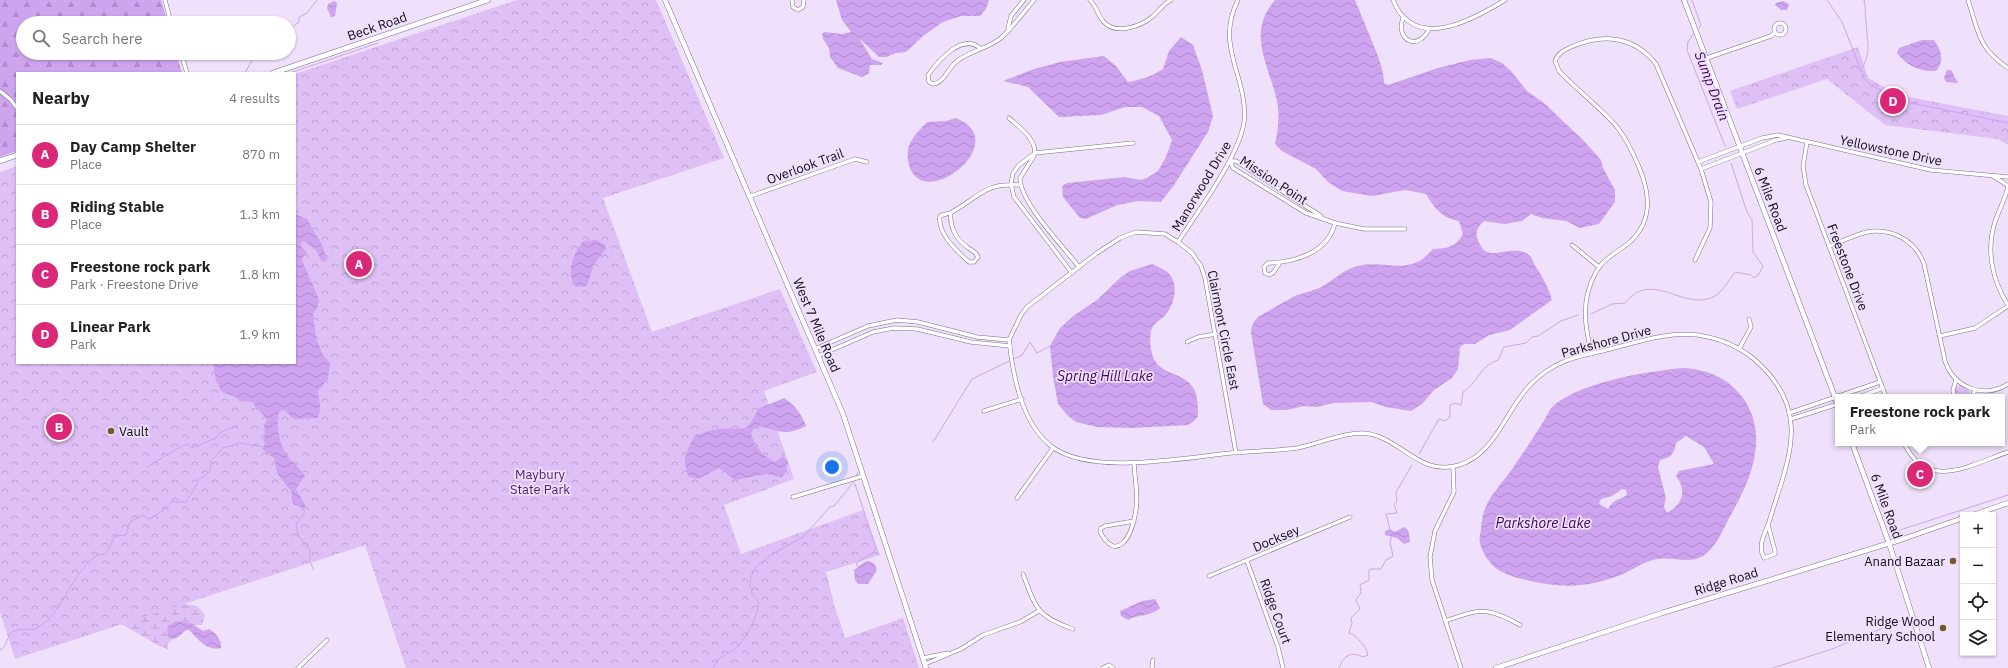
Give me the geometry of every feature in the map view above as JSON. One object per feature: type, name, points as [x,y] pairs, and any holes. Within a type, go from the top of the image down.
[{"type":"main road","name":"Beck Road","points":[[276,72],[488,0]]},
{"type":"main road","points":[[0,161],[16,156]]},
{"type":"street","points":[[165,0],[170,16]]},
{"type":"street","name":"West 7 Mile Road","points":[[665,0],[751,196],[843,414],[925,666]]},
{"type":"street","points":[[792,0],[793,7],[798,10],[803,7],[804,0]]},
{"type":"street","points":[[1008,29],[1011,16],[1024,0]]},
{"type":"street","points":[[980,48],[975,44],[963,43],[941,58],[928,75],[929,82],[933,84],[939,82],[955,62],[980,48],[997,41],[1034,0]]},
{"type":"street","points":[[1090,0],[1103,21],[1114,28],[1122,29],[1147,20],[1162,5],[1171,0]]},
{"type":"street","name":"Manorwood Drive","points":[[1178,242],[1230,161],[1241,138],[1245,110],[1230,50],[1231,20],[1238,0]]},
{"type":"street","points":[[1393,0],[1403,18],[1415,26],[1429,29],[1446,27],[1472,18],[1505,0]]},
{"type":"street","name":"6 Mile Road","points":[[1684,0],[1835,397]]},
{"type":"street","points":[[1968,0],[1983,45],[1992,56],[2008,68]]},
{"type":"street","points":[[1403,18],[1401,29],[1402,34],[1407,40],[1412,42],[1419,41],[1423,39],[1429,29]]},
{"type":"street","points":[[1707,58],[1771,36],[1775,33]]},
{"type":"street","points":[[1592,354],[1585,323],[1585,305],[1588,288],[1599,267],[1631,241],[1642,227],[1646,220],[1648,210],[1647,187],[1634,154],[1626,139],[1617,127],[1559,71],[1556,64],[1558,55],[1581,44],[1609,39],[1624,41],[1644,51],[1659,70],[1708,189],[1712,213],[1710,228],[1695,260]]},
{"type":"street","points":[[182,60],[187,72]]},
{"type":"street","points":[[0,91],[11,100],[16,107]]},
{"type":"street","points":[[1009,118],[1031,140],[1035,147],[1036,153],[1022,173],[1020,185],[1023,194],[1037,215],[1079,267]]},
{"type":"street","name":"Yellowstone Drive","points":[[1698,162],[1769,136],[1778,135],[1931,170],[2008,177]]},
{"type":"street","name":"Yellowstone Drive","points":[[1701,169],[1776,140],[1787,138]]},
{"type":"street","name":"Freestone Drive","points":[[1807,142],[1803,174],[1885,394]]},
{"type":"street","points":[[1072,273],[1030,220],[1014,197],[1011,184],[1013,173],[1019,165],[1036,153],[1133,143]]},
{"type":"street","name":"Overlook Trail","points":[[751,196],[855,159],[867,162]]},
{"type":"street","name":"Mission Point","points":[[1324,218],[1306,213],[1234,168],[1230,161],[1236,161],[1324,218],[1335,223],[1364,229],[1405,229]]},
{"type":"street","name":"Yellowstone Drive","points":[[1992,176],[2008,186]]},
{"type":"street","points":[[1940,336],[1975,328],[2008,305],[1994,276],[1990,252],[1992,231],[2008,186],[2008,177]]},
{"type":"street","points":[[951,213],[951,226],[957,237],[966,247],[976,252],[978,257],[974,262],[969,262],[957,251],[942,229],[940,216],[951,213],[986,189],[1011,184],[1020,185]]},
{"type":"street","points":[[2002,202],[2008,197]]},
{"type":"street","points":[[1030,220],[1037,215]]},
{"type":"street","points":[[1279,264],[1312,254],[1324,244],[1333,230],[1335,223]]},
{"type":"street","points":[[1829,246],[1874,231],[1889,232],[1908,241],[1922,258],[1946,364],[1956,380],[1975,390],[1992,390],[2008,384]]},
{"type":"street","name":"Clairmont Circle East","points":[[1009,340],[1021,315],[1027,307],[1120,238],[1136,232],[1165,234],[1192,253],[1201,266],[1212,306],[1236,453]]},
{"type":"street","points":[[1046,240],[1053,234]]},
{"type":"street","points":[[1572,245],[1599,267]]},
{"type":"street","points":[[1739,349],[1751,327],[1749,319]]},
{"type":"street","points":[[815,349],[886,321],[905,320],[977,337],[1009,340],[1013,370],[1022,399],[1034,427],[1053,448],[1017,498]]},
{"type":"street","points":[[905,320],[905,328]]},
{"type":"street","points":[[818,356],[863,336],[885,329],[905,328],[971,342],[1010,346]]},
{"type":"street","points":[[860,330],[863,336]]},
{"type":"street","points":[[954,338],[956,331]]},
{"type":"street","points":[[1187,342],[1198,337],[1216,334]]},
{"type":"street","name":"Parkshore Drive","points":[[1053,448],[1064,453],[1087,459],[1134,463],[1297,448],[1363,433],[1384,438],[1418,461],[1427,465],[1453,467],[1472,460],[1485,449],[1524,393],[1538,378],[1566,361],[1635,342],[1679,334],[1710,338],[1739,349],[1754,360],[1775,382],[1784,397],[1791,419],[1792,437],[1790,455],[1768,525],[1762,537],[1761,547],[1764,558],[1775,554],[1768,525]]},
{"type":"street","points":[[1954,394],[1953,390],[1956,380]]},
{"type":"street","points":[[1844,394],[1880,382]]},
{"type":"street","points":[[1867,394],[1883,388]]},
{"type":"street","points":[[1973,394],[1975,390]]},
{"type":"street","points":[[1789,412],[1835,397]]},
{"type":"street","points":[[984,411],[1022,399]]},
{"type":"street","points":[[1791,419],[1835,405]]},
{"type":"street","name":"6 Mile Road","points":[[1853,446],[1889,543],[1929,668]]},
{"type":"street","points":[[1906,446],[1918,465],[1940,472],[1953,470],[2008,452]]},
{"type":"street","points":[[1134,463],[1136,502],[1134,521],[1128,538],[1120,547],[1113,546],[1100,532],[1101,528],[1105,526],[1134,521]]},
{"type":"street","points":[[1918,465],[1913,475],[1914,481],[1917,483],[1925,481],[1930,470]]},
{"type":"street","points":[[1453,467],[1454,492],[1435,532],[1430,557],[1432,580],[1461,668]]},
{"type":"street","points":[[793,497],[863,476]]},
{"type":"street","points":[[1982,512],[2008,503]]},
{"type":"street","name":"Docksey","points":[[1209,576],[1350,517]]},
{"type":"street","name":"Ridge Road","points":[[1496,668],[1662,613],[1889,543],[1960,519]]},
{"type":"street","name":"Ridge Court","points":[[1247,561],[1278,647],[1283,668]]},
{"type":"street","points":[[1023,574],[1039,611],[1052,621],[1073,629]]},
{"type":"street","points":[[923,658],[962,649],[983,635],[1020,622],[1039,611]]},
{"type":"street","points":[[1445,621],[1470,613],[1484,611],[1499,614],[1520,625]]},
{"type":"street","points":[[298,668],[327,640]]},
{"type":"street","points":[[925,666],[949,653]]},
{"type":"street","points":[[1152,668],[1153,660]]},
{"type":"street","points":[[1103,668],[1109,665],[1113,668]]},
{"type":"green space","points":[[0,0],[161,0],[166,16],[16,16],[16,60],[178,60],[182,72],[16,72],[16,151],[0,157]]},
{"type":"green space","name":"Maybury State Park","points":[[517,0],[656,0],[724,158],[603,198],[652,332],[780,289],[817,372],[764,391],[794,479],[724,505],[741,554],[863,510],[880,555],[826,572],[845,638],[901,619],[917,668],[406,668],[365,545],[15,659],[0,612],[0,172],[16,166],[16,364],[296,364],[296,74]]},
{"type":"green space","points":[[1858,47],[1868,78],[1898,95],[2008,116],[2008,145],[1998,139],[1885,125],[1827,79],[1737,109],[1730,91]]},
{"type":"green space","points":[[1959,385],[1968,389],[1970,393],[1956,394],[1954,388]]},
{"type":"green space","points":[[1920,468],[1924,470],[1926,474],[1924,478],[1920,480],[1916,478],[1914,474],[1916,470]]},
{"type":"green space","points":[[182,604],[197,606],[205,615],[202,625],[195,625],[191,623],[168,626],[169,638],[172,639],[168,644],[168,649],[159,646],[118,622]]},
{"type":"green space","points":[[903,618],[919,668],[914,668],[899,631],[898,619]]},
{"type":"water","points":[[836,0],[989,0],[986,9],[980,16],[961,16],[943,22],[923,36],[906,52],[896,53],[886,57],[879,57],[859,38],[872,59],[883,63],[881,65],[870,65],[869,73],[862,77],[838,68],[830,57],[829,48],[823,39],[822,34],[824,32],[842,34],[851,32],[842,20]]},
{"type":"water","points":[[1275,0],[1355,0],[1378,56],[1384,83],[1388,85],[1438,68],[1470,60],[1491,58],[1502,63],[1511,71],[1527,91],[1544,103],[1584,141],[1601,160],[1603,168],[1615,190],[1615,202],[1599,224],[1580,228],[1566,221],[1542,218],[1531,214],[1522,221],[1504,224],[1484,221],[1477,230],[1477,237],[1481,247],[1486,252],[1492,253],[1515,250],[1530,256],[1549,290],[1552,300],[1510,330],[1489,335],[1475,344],[1464,344],[1460,347],[1458,369],[1452,378],[1434,390],[1422,404],[1411,411],[1386,407],[1371,402],[1333,403],[1317,407],[1304,406],[1287,410],[1271,410],[1263,404],[1251,333],[1251,329],[1258,317],[1297,295],[1323,286],[1353,267],[1369,264],[1398,266],[1415,263],[1424,258],[1433,249],[1443,248],[1455,244],[1463,234],[1459,221],[1448,218],[1440,212],[1432,204],[1426,194],[1405,190],[1372,196],[1342,191],[1328,182],[1316,169],[1282,151],[1275,144],[1278,122],[1278,106],[1265,62],[1261,37],[1262,25],[1266,12]]},
{"type":"water","points":[[334,1],[337,3],[335,16],[331,17],[327,8],[328,4]]},
{"type":"water","points":[[1783,1],[1789,4],[1787,10],[1781,10],[1775,5],[1776,3]]},
{"type":"water","points":[[1181,37],[1193,45],[1202,70],[1213,116],[1208,132],[1174,185],[1161,202],[1138,201],[1117,205],[1086,219],[1080,218],[1063,197],[1062,186],[1067,183],[1125,177],[1140,180],[1147,178],[1158,171],[1166,157],[1172,140],[1159,116],[1142,107],[1125,107],[1101,115],[1059,117],[1028,87],[1003,81],[1034,69],[1060,62],[1104,56],[1116,66],[1128,82],[1137,80],[1151,76],[1163,69],[1169,51]]},
{"type":"water","points":[[1922,40],[1934,40],[1939,48],[1941,59],[1939,67],[1936,71],[1914,67],[1901,58],[1897,53],[1899,48]]},
{"type":"water","points":[[1947,70],[1951,70],[1958,83],[1946,82],[1944,78]]},
{"type":"water","points":[[956,118],[971,129],[975,142],[970,156],[960,169],[945,178],[930,182],[917,178],[909,165],[908,158],[909,146],[914,136],[927,122],[946,121]]},
{"type":"water","points":[[296,214],[307,219],[323,247],[327,260],[322,262],[316,250],[304,241],[301,243],[301,246],[307,253],[304,255],[302,260],[319,300],[317,308],[313,314],[316,338],[323,355],[330,363],[328,379],[318,391],[320,407],[318,418],[294,419],[284,410],[280,411],[278,415],[278,432],[284,450],[288,457],[305,476],[296,489],[306,507],[303,508],[293,504],[291,491],[277,473],[274,458],[262,449],[265,444],[263,439],[265,436],[264,425],[267,420],[266,418],[252,402],[239,401],[236,397],[222,392],[216,381],[213,364],[296,364]]},
{"type":"water","points":[[597,240],[605,245],[606,249],[594,264],[587,286],[576,287],[571,275],[573,258],[583,241]]},
{"type":"water","name":"Spring Hill Lake","points":[[1152,264],[1170,275],[1173,280],[1175,291],[1170,308],[1151,330],[1151,349],[1158,365],[1163,369],[1183,378],[1194,389],[1197,399],[1198,416],[1188,425],[1132,428],[1097,427],[1076,422],[1067,415],[1058,404],[1050,346],[1060,328],[1073,316],[1097,300],[1121,277],[1130,271]]},
{"type":"water","name":"Parkshore Lake","points":[[1682,368],[1699,370],[1715,375],[1740,393],[1754,420],[1756,437],[1755,454],[1751,471],[1737,504],[1714,546],[1707,553],[1696,559],[1689,560],[1663,558],[1651,560],[1620,575],[1584,585],[1550,585],[1528,581],[1508,575],[1493,566],[1485,555],[1480,541],[1484,510],[1492,495],[1515,465],[1551,408],[1563,399],[1578,391],[1595,385],[1631,376]],"holes":[[[1686,436],[1704,447],[1714,464],[1679,471],[1676,476],[1681,486],[1682,496],[1677,505],[1667,513],[1664,507],[1666,498],[1658,467],[1660,460],[1671,455],[1676,443]],[[1622,489],[1626,490],[1627,494],[1613,503],[1608,509],[1599,504],[1601,499],[1612,496]]]},
{"type":"water","points":[[784,398],[798,410],[806,426],[794,431],[784,432],[761,426],[753,429],[751,434],[757,447],[766,457],[775,462],[783,456],[788,461],[786,472],[782,477],[767,474],[735,480],[719,468],[698,479],[689,477],[685,460],[689,446],[695,435],[719,429],[747,427],[754,418],[758,409]]},
{"type":"water","points":[[1404,527],[1409,533],[1410,542],[1404,544],[1397,538],[1385,535],[1385,531],[1390,529],[1395,532]]},
{"type":"water","points":[[866,561],[873,563],[877,570],[868,584],[858,584],[855,580],[854,570]]},
{"type":"water","points":[[1155,599],[1160,608],[1152,613],[1128,620],[1121,616],[1120,611],[1142,601]]},
{"type":"water","points":[[176,621],[191,623],[203,631],[209,629],[218,637],[221,642],[221,648],[211,648],[203,644],[189,630],[186,630],[177,638],[169,638],[167,630],[168,626]]},
{"type":"waterway","points":[[0,15],[3,12],[32,7],[39,0]]},
{"type":"waterway","points":[[296,24],[299,22],[299,17],[307,13],[317,0]]},
{"type":"waterway","name":"Sump Drain","points":[[1692,0],[1701,25],[1699,28]]},
{"type":"waterway","points":[[1827,0],[1842,22],[1864,78],[1872,86],[1907,102],[2008,123]]},
{"type":"waterway","points":[[1861,71],[1868,52],[1864,0]]},
{"type":"waterway","name":"Sump Drain","points":[[1693,34],[1688,42],[1687,50],[1725,146]]},
{"type":"waterway","points":[[293,72],[378,43]]},
{"type":"waterway","points":[[246,72],[252,60]]},
{"type":"waterway","name":"Sump Drain","points":[[1591,314],[1612,304],[1625,303],[1636,293],[1647,290],[1658,290],[1692,299],[1703,300],[1718,294],[1735,272],[1751,275],[1754,278],[1759,274],[1763,266],[1753,252],[1752,220],[1747,212],[1731,163]]},
{"type":"waterway","name":"Sump Drain","points":[[1419,454],[1439,419],[1445,421],[1450,417],[1450,405],[1455,403],[1461,405],[1463,392],[1487,366],[1498,360],[1504,347],[1526,343],[1532,337],[1538,336],[1561,321],[1578,315]]},
{"type":"waterway","points":[[933,442],[972,379],[1022,355],[1030,342],[1037,353],[1050,346]]},
{"type":"waterway","points":[[147,467],[182,446],[187,444],[192,448],[216,438],[221,432],[237,426]]},
{"type":"waterway","points":[[0,650],[3,648],[9,635],[13,631],[35,629],[50,618],[85,566],[91,559],[98,555],[107,553],[115,536],[126,535],[130,522],[143,515],[149,519],[164,510],[171,502],[186,502],[198,480],[210,472],[211,460],[223,447],[240,443],[263,447]]},
{"type":"waterway","name":"Sump Drain","points":[[1390,529],[1386,514],[1397,513],[1394,504],[1397,501],[1396,492],[1412,465]]},
{"type":"waterway","points":[[856,476],[858,472]]},
{"type":"waterway","points":[[713,668],[717,661],[738,646],[749,631],[755,618],[758,601],[752,594],[750,586],[751,577],[755,568],[769,556],[803,537],[829,508],[835,505],[856,479]]},
{"type":"waterway","points":[[855,484],[876,548],[874,552],[856,563],[858,567]]},
{"type":"waterway","points":[[1900,530],[2008,495]]},
{"type":"waterway","points":[[304,508],[304,514],[296,524],[298,535],[310,550],[310,562],[314,570]]},
{"type":"waterway","name":"Sump Drain","points":[[1339,668],[1343,660],[1348,655],[1355,654],[1363,657],[1368,655],[1366,648],[1361,642],[1349,633],[1352,623],[1351,618],[1360,609],[1356,600],[1361,593],[1360,585],[1369,580],[1369,570],[1381,569],[1386,560],[1393,556],[1390,542],[1392,536]]},
{"type":"waterway","points":[[1773,668],[1832,649],[1905,619]]},
{"type":"place","name":"Linear Park","points":[[1893,101]]},
{"type":"place","name":"Day Camp Shelter","points":[[359,264]]},
{"type":"place","name":"Riding Stable","points":[[59,427]]},
{"type":"place","name":"Vault","points":[[111,431]]},
{"type":"place","name":"Freestone rock park","points":[[1920,474]]},
{"type":"place","name":"Anand Bazaar","points":[[1953,561]]},
{"type":"place","name":"Ridge Wood Elementary School","points":[[1943,628]]}]
